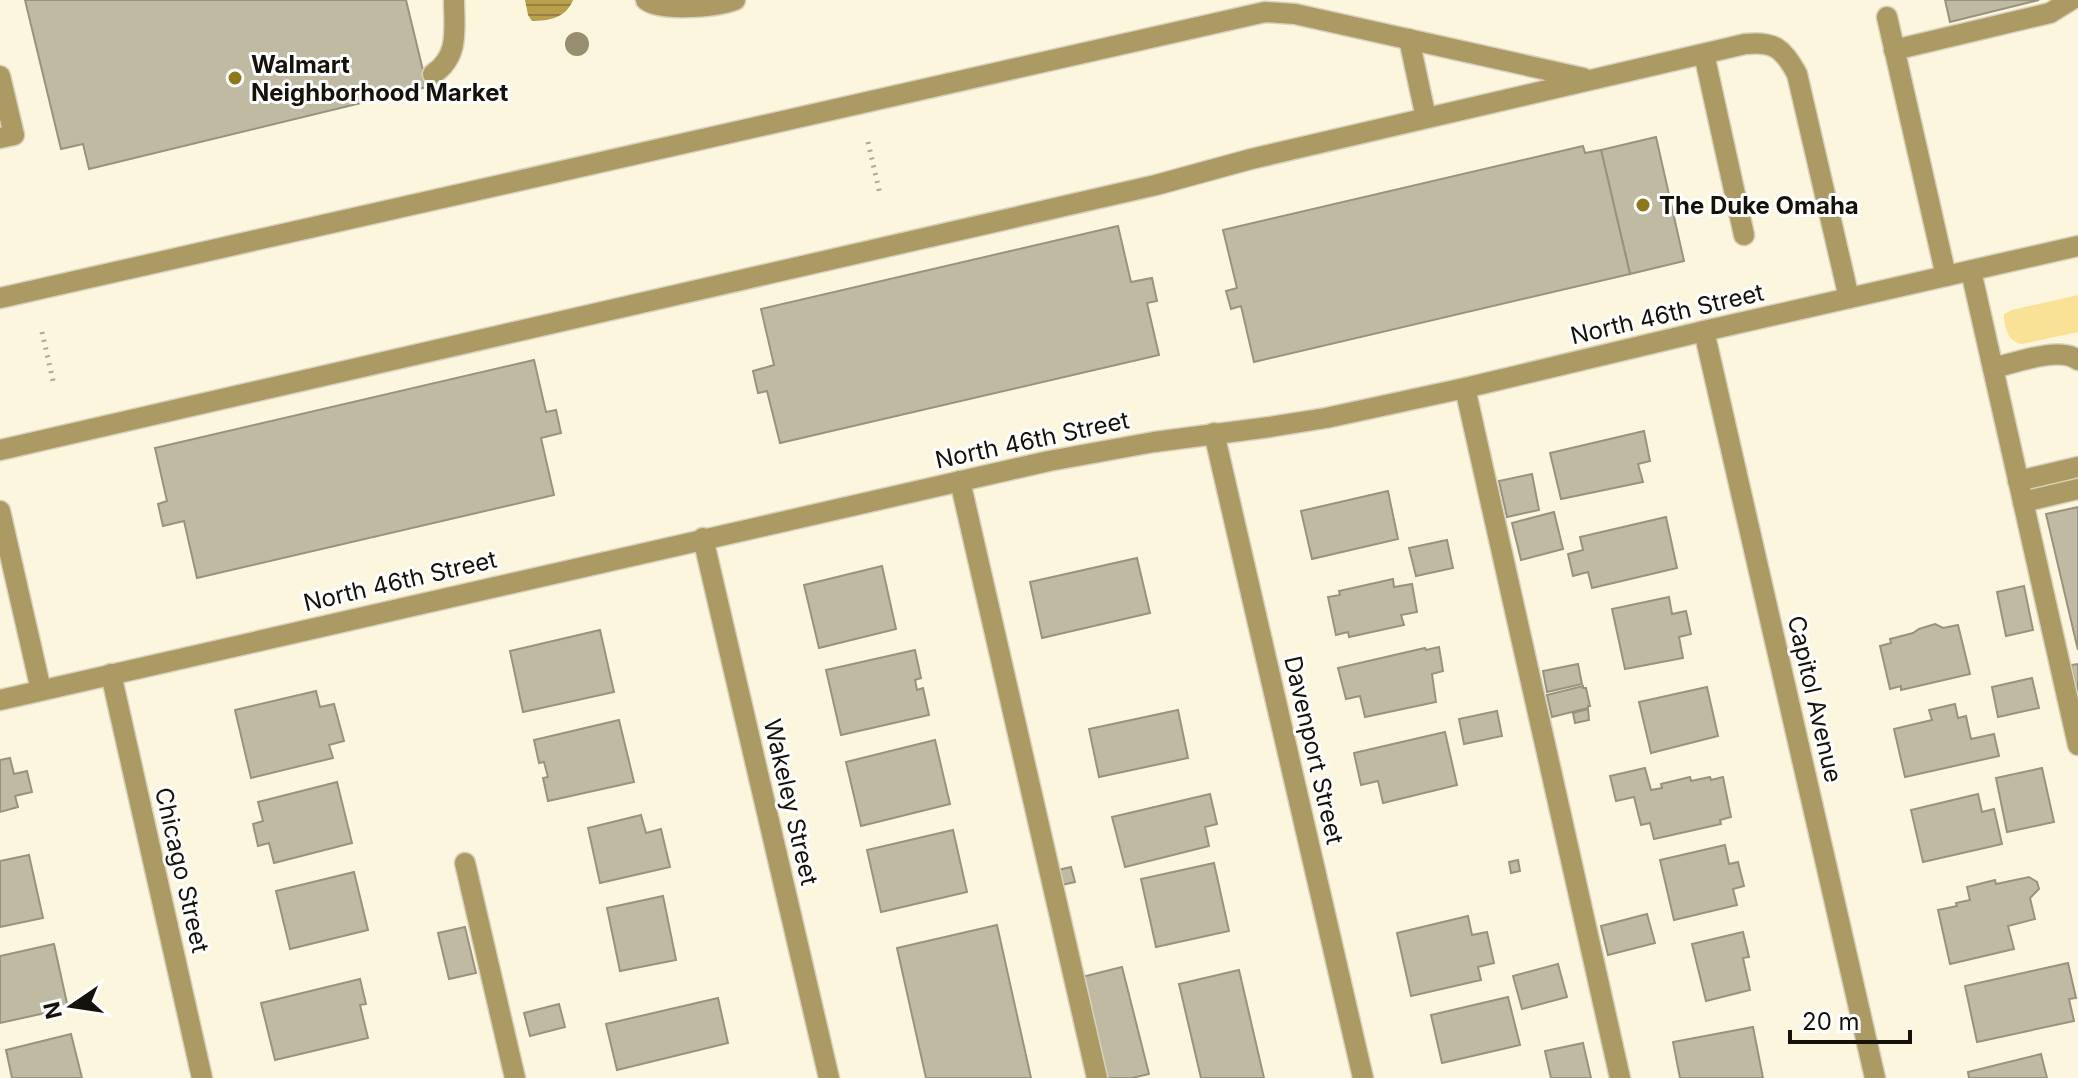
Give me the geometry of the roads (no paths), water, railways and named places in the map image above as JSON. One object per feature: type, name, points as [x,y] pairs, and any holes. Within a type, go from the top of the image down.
[{"type":"street","points":[[433,74],[447,64],[454,46],[454,0]]},
{"type":"street","points":[[646,0],[652,5],[685,3],[700,6],[735,0]]},
{"type":"street","points":[[1894,50],[2050,13],[2071,0]]},
{"type":"street","points":[[0,298],[1265,12],[1295,14],[1591,80]]},
{"type":"street","points":[[1887,17],[1946,276]]},
{"type":"street","points":[[1409,39],[1426,118]]},
{"type":"street","points":[[0,450],[1156,185],[1251,159],[1759,42],[1783,52],[1797,74],[1849,298]]},
{"type":"street","points":[[1704,54],[1744,235]]},
{"type":"street","points":[[0,76],[14,135],[0,138]]},
{"type":"street","name":"North 46th Street","points":[[0,700],[960,481],[1115,448],[1282,426],[1465,388],[2078,246]]},
{"type":"street","points":[[1971,271],[2078,745]]},
{"type":"street","name":"Capitol Avenue","points":[[1704,331],[1875,1078]]},
{"type":"street","points":[[1993,368],[2054,355],[2068,355],[2078,360]]},
{"type":"street","points":[[1465,388],[1620,1078]]},
{"type":"street","name":"Davenport Street","points":[[1214,433],[1363,1078]]},
{"type":"street","points":[[2018,481],[2078,467]]},
{"type":"street","points":[[960,481],[1097,1078]]},
{"type":"street","points":[[2023,502],[2078,489]]},
{"type":"street","points":[[0,511],[41,690]]},
{"type":"street","name":"Wakeley Street","points":[[703,538],[829,1078]]},
{"type":"street","name":"Chicago Street","points":[[111,674],[202,1078]]},
{"type":"street","points":[[465,863],[515,1078]]},
{"type":"place","name":"Walmart Neighborhood Market","points":[[235,78]]},
{"type":"place","name":"The Duke Omaha","points":[[1643,205]]}]
